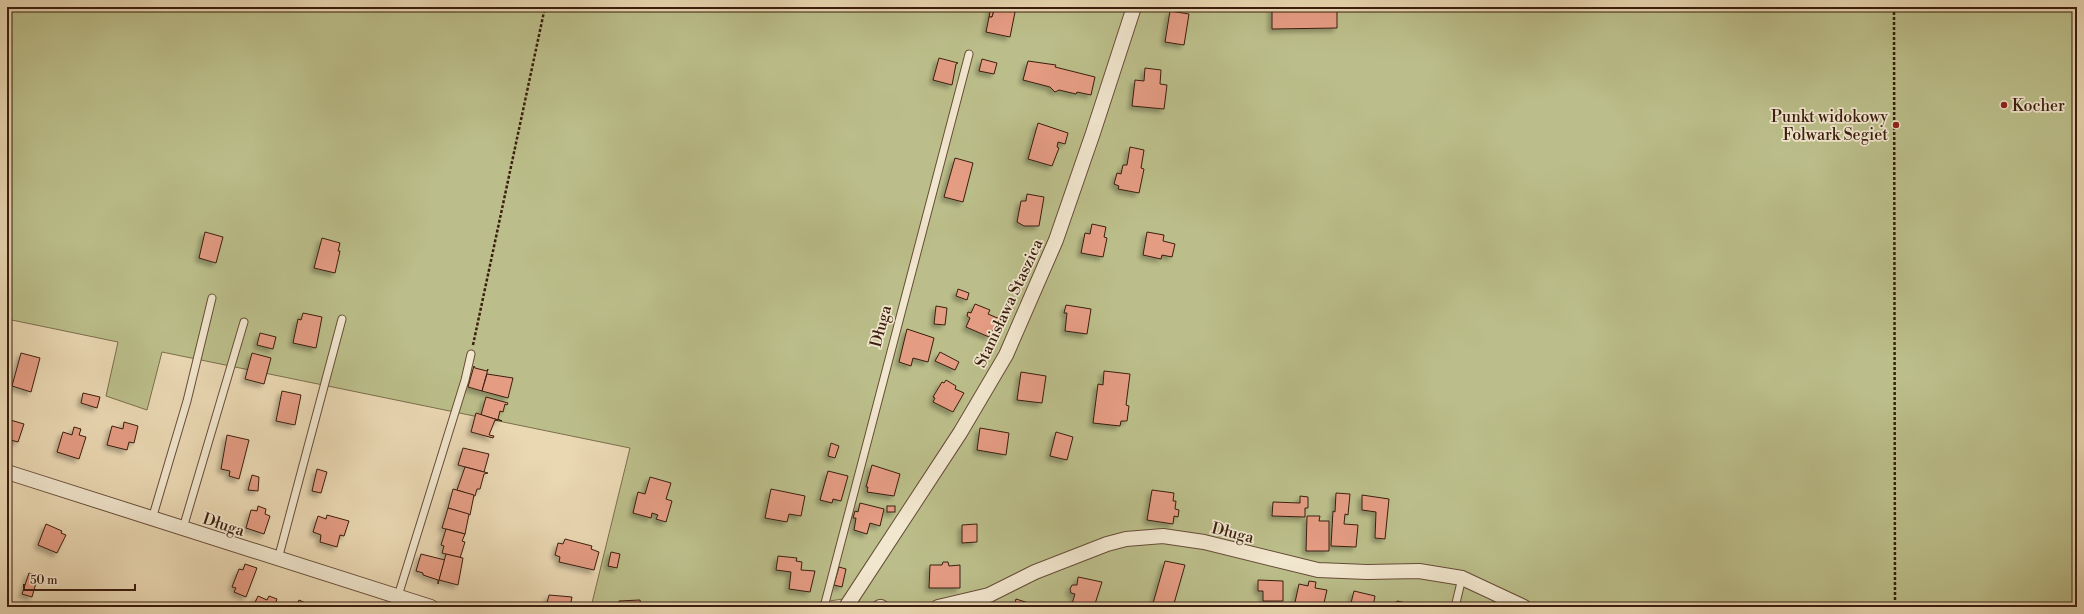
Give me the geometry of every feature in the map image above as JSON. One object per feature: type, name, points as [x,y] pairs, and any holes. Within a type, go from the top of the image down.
[{"type":"street","name":"Stanisława Staszica","points":[[846,607],[960,433],[1006,355],[1056,240],[1134,7]]},
{"type":"street","name":"Długa","points":[[7,472],[431,607]]},
{"type":"street","name":"Długa","points":[[938,607],[989,595],[1036,572],[1107,544],[1126,539],[1146,537],[1185,538],[1318,570],[1367,572],[1419,571],[1462,578],[1524,607]]},
{"type":"lane","name":"Długa","points":[[824,607],[969,54]]},
{"type":"lane","points":[[152,519],[187,401],[212,298]]},
{"type":"lane","points":[[278,559],[342,319]]},
{"type":"lane","points":[[183,528],[244,322]]},
{"type":"lane","points":[[398,596],[465,380],[471,354]]},
{"type":"lane","points":[[1455,607],[1462,578]]},
{"type":"path","points":[[471,354],[545,7]]},
{"type":"path","points":[[1894,7],[1895,607]]},
{"type":"green space","points":[[7,7],[2077,7],[2077,607],[851,607],[857,597],[788,607],[591,607],[630,448],[162,352],[147,410],[106,396],[118,342],[7,319]]},
{"type":"building","points":[[991,7],[995,7],[992,17],[989,17]]},
{"type":"building","points":[[995,7],[1016,7],[1010,37],[986,32],[989,17],[992,17]]},
{"type":"building","points":[[1272,7],[1337,7],[1337,28],[1272,29]]},
{"type":"building","points":[[1170,11],[1189,14],[1184,45],[1165,42]]},
{"type":"building","points":[[939,58],[958,63],[956,64],[952,85],[933,80]]},
{"type":"building","points":[[982,59],[997,63],[994,74],[979,71]]},
{"type":"building","points":[[1028,61],[1056,65],[1055,67],[1095,77],[1091,95],[1077,92],[1076,94],[1059,90],[1055,92],[1050,87],[1023,80]]},
{"type":"building","points":[[1145,68],[1161,70],[1160,84],[1167,85],[1164,109],[1132,106],[1135,80],[1144,81]]},
{"type":"building","points":[[1038,123],[1068,133],[1065,144],[1058,142],[1057,147],[1059,148],[1052,166],[1028,159]]},
{"type":"building","points":[[1130,147],[1144,150],[1141,168],[1144,169],[1139,193],[1118,189],[1119,186],[1114,184],[1117,173],[1121,174],[1123,165],[1127,165]]},
{"type":"building","points":[[955,158],[973,163],[963,202],[944,197]]},
{"type":"building","points":[[1027,194],[1044,197],[1039,226],[1024,226],[1017,222],[1021,201],[1026,201]]},
{"type":"building","points":[[1092,224],[1106,227],[1104,237],[1107,238],[1103,257],[1081,253],[1085,233],[1090,234]]},
{"type":"building","points":[[205,232],[223,237],[216,263],[199,258]]},
{"type":"building","points":[[1147,232],[1164,235],[1163,241],[1175,244],[1172,257],[1162,255],[1161,259],[1143,255]]},
{"type":"building","points":[[322,238],[340,243],[338,251],[340,251],[335,273],[314,268]]},
{"type":"building","points":[[958,289],[969,293],[967,300],[956,296]]},
{"type":"building","points":[[975,304],[990,310],[988,314],[1000,319],[989,337],[966,327],[970,318],[967,316],[968,312],[971,313]]},
{"type":"building","points":[[1066,305],[1091,309],[1087,334],[1065,331],[1067,313],[1064,313]]},
{"type":"building","points":[[936,306],[947,308],[945,325],[934,324]]},
{"type":"building","points":[[303,313],[322,317],[316,348],[293,343],[298,319],[301,320]]},
{"type":"building","points":[[907,329],[934,338],[928,362],[913,358],[911,366],[899,362]]},
{"type":"building","points":[[260,333],[276,337],[273,349],[257,345]]},
{"type":"building","points":[[940,352],[959,362],[955,370],[935,361]]},
{"type":"building","points":[[21,353],[40,358],[31,392],[12,386]]},
{"type":"building","points":[[252,353],[271,358],[264,384],[245,379]]},
{"type":"building","points":[[474,366],[475,368],[487,371],[488,369],[482,391],[468,387]]},
{"type":"building","points":[[1104,371],[1130,374],[1126,405],[1129,406],[1127,421],[1121,421],[1120,426],[1093,423],[1098,384],[1103,385]]},
{"type":"building","points":[[1021,372],[1046,376],[1042,403],[1017,400]]},
{"type":"building","points":[[487,374],[513,378],[508,398],[482,391]]},
{"type":"building","points":[[946,380],[956,386],[955,389],[964,393],[953,412],[933,402],[935,398],[933,397],[942,382],[944,383]]},
{"type":"building","points":[[282,391],[301,395],[295,425],[276,421]]},
{"type":"building","points":[[83,393],[100,397],[97,408],[81,403]]},
{"type":"building","points":[[486,397],[508,403],[507,405],[505,404],[503,412],[500,411],[498,419],[502,421],[481,415]]},
{"type":"building","points":[[476,413],[498,420],[495,420],[489,435],[494,436],[493,438],[471,432]]},
{"type":"building","points":[[7,419],[24,424],[18,442],[7,439]]},
{"type":"building","points":[[124,422],[138,426],[134,443],[129,442],[127,450],[107,445],[112,426],[123,429]]},
{"type":"building","points":[[74,427],[81,429],[79,435],[86,437],[79,459],[57,452],[63,432],[72,435]]},
{"type":"building","points":[[980,428],[1009,433],[1006,455],[977,450]]},
{"type":"building","points":[[1056,432],[1073,437],[1067,460],[1050,456]]},
{"type":"building","points":[[227,435],[249,440],[239,479],[229,476],[230,471],[221,469]]},
{"type":"building","points":[[831,443],[839,446],[835,458],[828,456]]},
{"type":"building","points":[[463,448],[489,454],[484,472],[458,465]]},
{"type":"building","points":[[872,465],[900,474],[894,496],[867,492],[868,487],[866,487]]},
{"type":"building","points":[[465,467],[488,473],[484,474],[480,489],[477,489],[475,496],[457,490]]},
{"type":"building","points":[[317,469],[327,472],[321,493],[312,491]]},
{"type":"building","points":[[828,471],[848,476],[841,501],[833,499],[832,503],[820,500]]},
{"type":"building","points":[[252,475],[259,477],[258,491],[248,490]]},
{"type":"building","points":[[650,477],[671,483],[666,499],[672,501],[666,522],[656,519],[658,515],[652,513],[651,518],[633,513],[638,492],[645,494]]},
{"type":"building","points":[[453,489],[474,495],[470,515],[448,508]]},
{"type":"building","points":[[771,489],[805,496],[801,516],[789,514],[787,522],[765,518]]},
{"type":"building","points":[[1152,490],[1174,493],[1173,501],[1176,501],[1175,509],[1179,510],[1178,517],[1174,516],[1173,524],[1147,520]]},
{"type":"building","points":[[1336,493],[1350,494],[1348,515],[1345,514],[1344,524],[1358,525],[1356,547],[1331,546],[1333,511],[1335,512]]},
{"type":"building","points":[[1362,495],[1389,499],[1385,539],[1375,538],[1376,512],[1362,510]]},
{"type":"building","points":[[1300,496],[1308,497],[1308,508],[1305,508],[1305,517],[1272,516],[1273,502],[1300,503]]},
{"type":"building","points":[[860,503],[884,509],[880,526],[870,523],[867,534],[854,530],[856,518],[853,518],[855,511],[858,512]]},
{"type":"building","points":[[258,506],[266,509],[265,514],[270,516],[264,534],[246,528],[251,510],[257,511]]},
{"type":"building","points":[[887,506],[895,506],[895,512],[887,512]]},
{"type":"building","points":[[448,508],[469,514],[465,534],[442,528]]},
{"type":"building","points":[[327,515],[349,521],[344,536],[340,535],[337,547],[320,542],[321,535],[313,532],[318,516],[326,519]]},
{"type":"building","points":[[1307,516],[1320,516],[1319,521],[1329,521],[1329,551],[1306,551]]},
{"type":"building","points":[[46,524],[62,531],[61,533],[66,535],[57,553],[38,545]]},
{"type":"building","points":[[977,524],[977,542],[962,543],[962,525]]},
{"type":"building","points":[[446,529],[465,534],[462,541],[465,542],[460,558],[442,553],[444,546],[441,545]]},
{"type":"building","points":[[565,539],[592,546],[591,549],[599,552],[594,570],[559,562],[560,557],[555,555],[558,543],[563,544]]},
{"type":"building","points":[[611,552],[620,554],[617,568],[608,566]]},
{"type":"building","points":[[421,554],[445,560],[438,584],[438,580],[416,571]]},
{"type":"building","points":[[446,554],[463,558],[458,585],[439,580]]},
{"type":"building","points":[[778,556],[797,558],[796,561],[802,562],[801,570],[815,571],[810,592],[789,589],[791,572],[776,570]]},
{"type":"building","points":[[1165,561],[1185,565],[1173,607],[1152,607]]},
{"type":"building","points":[[943,562],[948,562],[949,566],[960,565],[960,588],[929,588],[930,565],[942,565]]},
{"type":"building","points":[[245,564],[257,568],[246,597],[234,592],[236,588],[232,587],[239,569],[243,570]]},
{"type":"building","points":[[839,567],[846,569],[842,587],[834,585]]},
{"type":"building","points":[[29,573],[38,576],[32,597],[22,594]]},
{"type":"building","points":[[1078,577],[1102,582],[1094,607],[1071,607],[1075,594],[1071,593],[1070,589],[1072,585],[1077,585]]},
{"type":"building","points":[[1258,580],[1283,581],[1283,601],[1263,601],[1263,591],[1258,591]]},
{"type":"building","points":[[1309,581],[1316,582],[1315,588],[1327,590],[1323,607],[1294,607],[1299,584],[1308,586]]},
{"type":"building","points":[[1354,591],[1375,596],[1373,607],[1350,607]]},
{"type":"building","points":[[549,595],[572,597],[570,607],[546,607]]},
{"type":"building","points":[[258,596],[267,600],[269,596],[277,599],[274,607],[253,607]]},
{"type":"building","points":[[1016,599],[1041,607],[1014,607]]},
{"type":"building","points":[[299,600],[312,606],[312,607],[296,607]]},
{"type":"building","points":[[640,600],[641,607],[619,607],[619,601]]},
{"type":"building","points":[[1397,601],[1424,607],[1395,607]]},
{"type":"place","name":"Kocher","points":[[2004,105]]},
{"type":"place","name":"Punkt widokowy Folwark Segiet","points":[[1896,125]]}]
